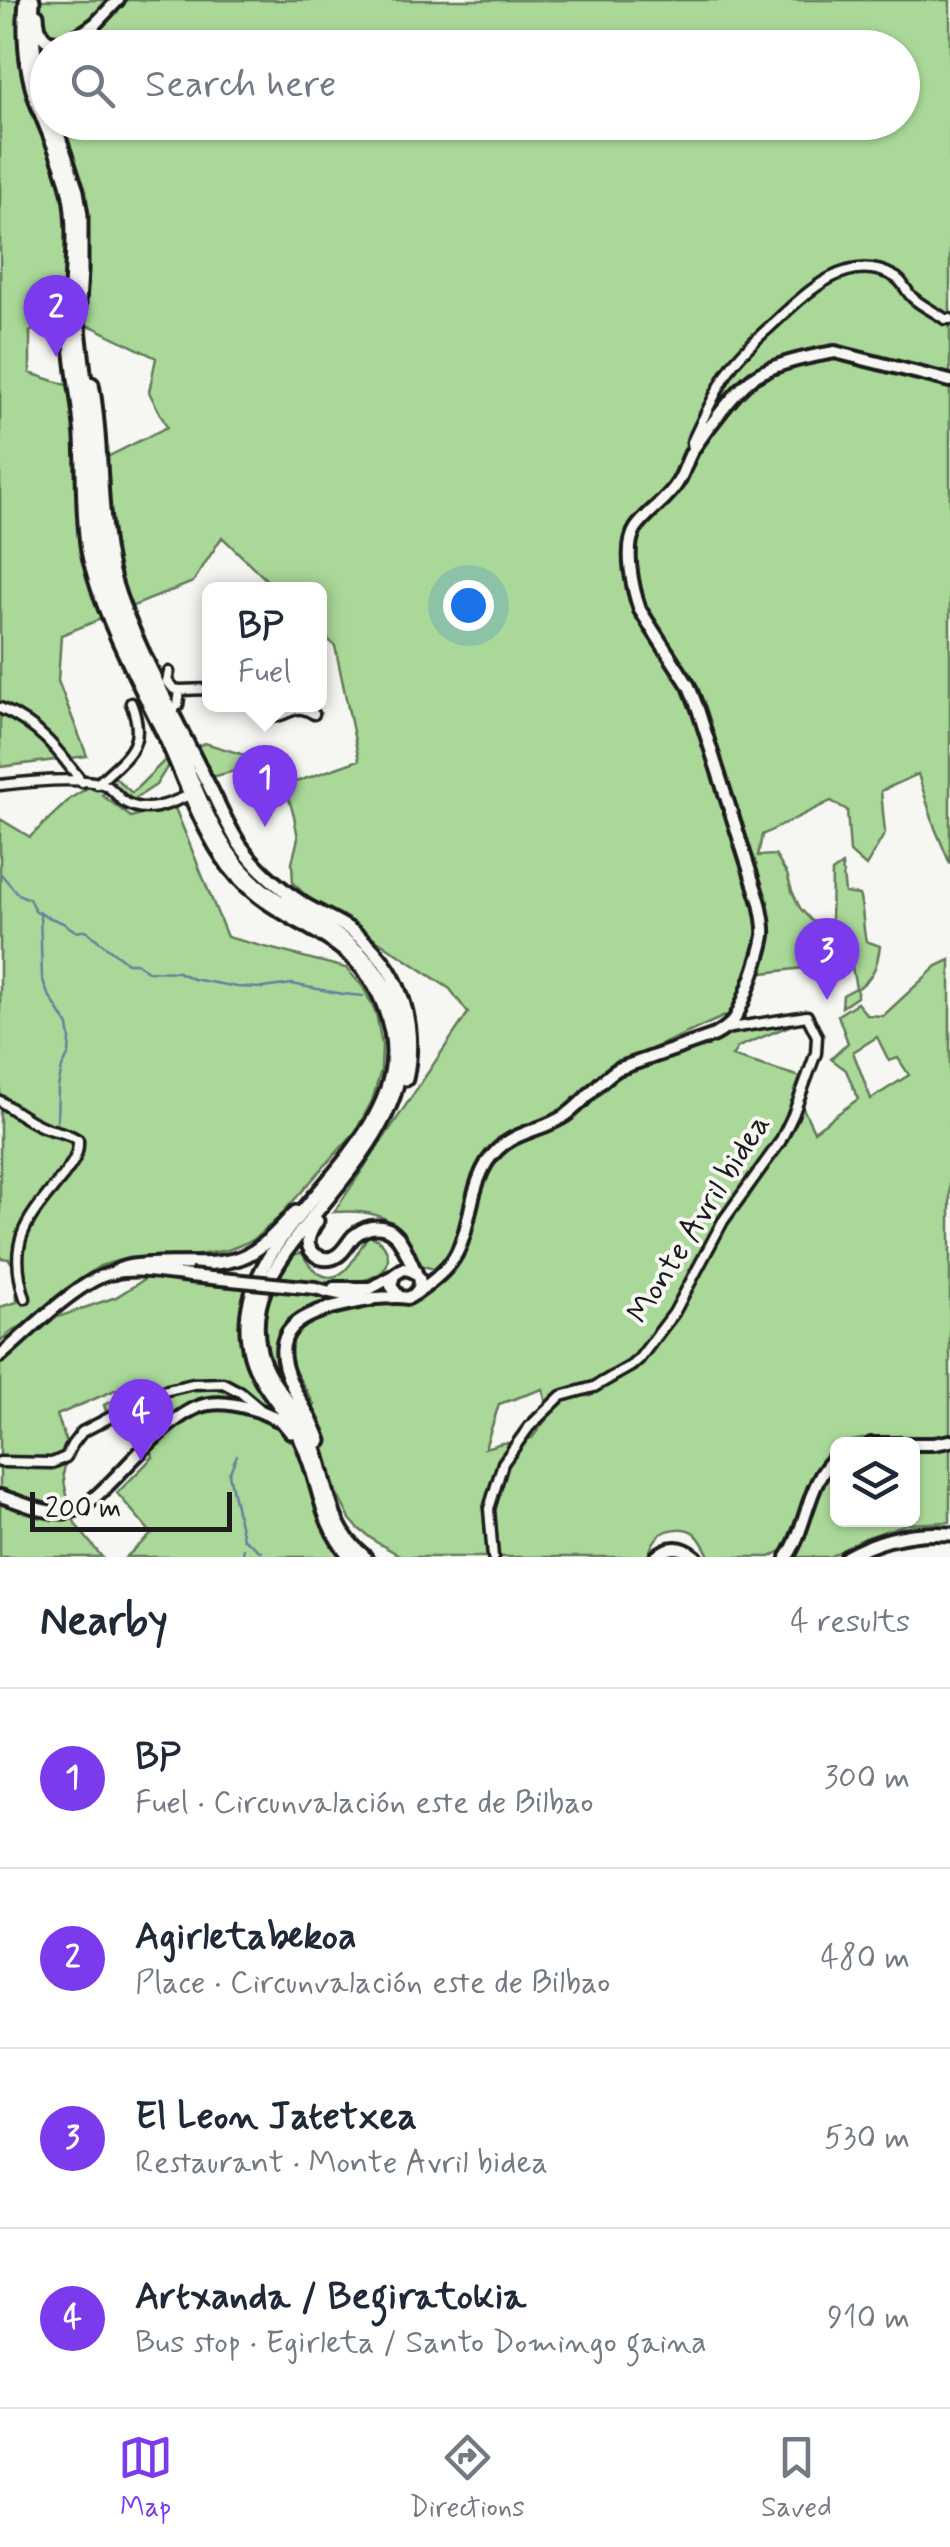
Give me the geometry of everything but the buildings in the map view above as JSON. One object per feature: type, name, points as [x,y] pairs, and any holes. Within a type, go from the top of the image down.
[{"type":"main road","points":[[23,0],[30,79]]},
{"type":"main road","points":[[36,0],[40,30]]},
{"type":"main road","points":[[33,30],[36,0]]},
{"type":"main road","points":[[86,30],[94,24]]},
{"type":"main road","points":[[89,30],[94,24]]},
{"type":"main road","points":[[52,140],[71,205],[70,339],[82,439],[88,550],[98,588],[220,854],[260,899],[357,960],[381,999],[392,1045],[386,1091],[346,1166],[270,1238],[246,1256],[133,1266],[112,1273]]},
{"type":"main road","points":[[60,140],[79,203],[80,350],[91,433],[97,546],[107,588],[234,860],[266,892],[356,948],[374,968],[393,1004],[402,1036],[398,1083],[378,1129],[281,1241],[260,1273],[247,1314],[252,1359],[318,1472],[339,1528],[364,1557]]},
{"type":"main road","points":[[67,140],[82,194],[79,203]]},
{"type":"main road","points":[[78,316],[96,409],[104,530],[110,563],[132,628],[244,850],[290,894],[349,928],[370,946],[386,964],[404,1001],[410,1030],[410,1061],[404,1088],[392,1118],[311,1230],[308,1242],[314,1254],[330,1259],[362,1231],[381,1227],[399,1238],[416,1273]]},
{"type":"main road","points":[[343,1185],[346,1166]]},
{"type":"main road","points":[[318,1472],[325,1464],[319,1438],[287,1373],[286,1342],[295,1325],[310,1314],[371,1299]]},
{"type":"main road","points":[[262,1412],[282,1421],[318,1472],[329,1527],[351,1557]]},
{"type":"main road","points":[[847,1557],[890,1539],[924,1534],[950,1538]]},
{"type":"main road","points":[[861,1557],[888,1546],[950,1538]]},
{"type":"street","points":[[94,24],[115,0]]},
{"type":"street","points":[[692,450],[692,442],[724,378],[741,354],[808,292],[829,279],[862,268],[891,274],[916,301],[950,319]]},
{"type":"street","points":[[394,1275],[392,1286],[404,1298],[438,1279],[448,1267],[462,1244],[481,1172],[502,1145],[566,1115],[618,1069],[725,1029],[740,1006],[764,937],[764,920],[698,709],[689,686],[640,610],[630,564],[631,542],[637,527],[678,483],[692,450],[753,378],[835,352],[950,381]]},
{"type":"street","points":[[166,676],[174,688],[202,689]]},
{"type":"street","points":[[172,711],[178,705],[180,690]]},
{"type":"street","points":[[97,784],[137,740],[138,725],[131,703]]},
{"type":"street","points":[[0,708],[40,730],[82,782]]},
{"type":"street","points":[[0,785],[97,784],[107,786],[126,804],[140,808],[157,808],[192,794]]},
{"type":"street","name":"Monte Avril bidea","points":[[493,1557],[490,1509],[503,1462],[529,1427],[561,1396],[594,1387],[639,1359],[674,1313],[723,1220],[780,1142],[794,1115],[816,1053],[817,1036],[807,1016],[725,1029]]},
{"type":"street","points":[[0,1101],[42,1127],[78,1140],[76,1156],[26,1222],[20,1236],[20,1284],[25,1298]]},
{"type":"street","points":[[0,1356],[80,1290],[112,1273],[131,1271],[315,1288],[371,1288],[404,1268],[416,1273],[436,1273],[448,1267]]},
{"type":"street","points":[[415,1294],[420,1285],[416,1273]]},
{"type":"street","points":[[315,1288],[371,1299],[398,1295]]},
{"type":"street","points":[[0,1462],[60,1461],[82,1432],[158,1392],[193,1384],[229,1384],[262,1412]]},
{"type":"street","points":[[236,1390],[248,1408]]},
{"type":"street","points":[[0,1496],[52,1512],[74,1511],[92,1501],[168,1426],[192,1408],[220,1403],[262,1412]]},
{"type":"street","points":[[920,1444],[950,1440]]},
{"type":"street","points":[[787,1557],[819,1479],[830,1463]]},
{"type":"street","points":[[656,1557],[675,1548],[685,1549],[696,1557]]},
{"type":"green space","points":[[0,0],[950,0],[950,864],[918,774],[881,791],[885,833],[866,866],[850,852],[847,810],[831,801],[762,835],[758,856],[775,855],[800,908],[812,921],[831,924],[832,872],[842,865],[845,893],[859,895],[866,941],[880,946],[876,965],[857,989],[857,997],[842,1007],[843,995],[856,988],[851,962],[756,974],[730,1031],[799,1022],[738,1047],[732,1056],[804,1078],[779,1136],[722,1217],[673,1311],[637,1356],[615,1374],[546,1406],[543,1389],[499,1404],[485,1448],[510,1443],[496,1467],[483,1511],[491,1557],[403,1557],[359,1529],[337,1494],[349,1530],[374,1557],[126,1557],[152,1534],[117,1493],[153,1457],[148,1435],[161,1396],[103,1425],[76,1446],[64,1470],[70,1508],[56,1508],[0,1492],[0,1363],[49,1320],[116,1297],[153,1274],[247,1285],[240,1322],[246,1358],[282,1423],[314,1404],[288,1359],[294,1330],[313,1315],[395,1298],[444,1277],[486,1168],[506,1147],[557,1114],[498,1138],[477,1171],[449,1256],[434,1269],[422,1266],[392,1223],[365,1212],[334,1212],[468,1013],[450,989],[353,924],[328,914],[293,883],[292,863],[298,838],[294,816],[288,796],[267,773],[245,768],[183,785],[169,764],[156,785],[133,800],[113,784],[102,795],[131,817],[173,803],[227,937],[346,968],[363,987],[376,1013],[382,1045],[381,1070],[372,1101],[355,1132],[277,1219],[253,1240],[228,1250],[127,1258],[100,1266],[0,1341],[0,1307],[17,1302],[15,1268],[9,1259],[0,1258],[0,819],[30,837],[71,798],[111,774],[132,793],[165,760],[205,743],[274,764],[293,783],[359,760],[335,646],[327,639],[327,582],[269,582],[222,537],[193,582],[61,635],[58,681],[87,756],[0,767]],"holes":[[[49,320],[93,327],[156,358],[149,392],[167,427],[107,457],[100,396],[30,373],[30,332]],[[727,1015],[722,1037],[629,1070],[563,1110],[607,1069]],[[129,1384],[132,1392],[104,1405],[107,1414],[79,1429],[66,1442],[57,1415]]]},
{"type":"green space","points":[[950,960],[950,1438],[830,1437],[830,1456],[788,1547],[770,1557],[710,1557],[693,1532],[681,1529],[657,1537],[648,1557],[496,1557],[492,1513],[506,1460],[521,1441],[532,1438],[548,1417],[547,1412],[562,1399],[609,1383],[638,1365],[673,1318],[724,1224],[747,1200],[786,1139],[801,1104],[814,1131],[858,1099],[846,1070],[831,1059],[848,1043],[838,1015],[857,1003],[867,1015],[883,1016],[937,966]],"holes":[[[877,1037],[889,1061],[898,1058],[909,1075],[871,1099],[853,1052]]]},
{"type":"green space","points":[[368,1236],[380,1242],[387,1252],[387,1265],[377,1275],[340,1283],[274,1277],[289,1258],[302,1253],[322,1275],[342,1273]]},
{"type":"green space","points":[[268,1287],[349,1300],[318,1305],[299,1316],[280,1363],[285,1382],[280,1381],[263,1346],[261,1325]]},
{"type":"green space","points":[[950,1446],[950,1522],[920,1523],[920,1448]]},
{"type":"green space","points":[[830,1470],[830,1527],[897,1527],[829,1557],[796,1557]]},
{"type":"green space","points":[[0,1502],[53,1519],[73,1518],[102,1557],[0,1557]]},
{"type":"waterway","points":[[0,873],[18,894],[29,899],[36,912],[77,932],[86,930],[127,963],[136,963],[148,971],[178,972],[193,979],[237,987],[292,984],[363,996]]},
{"type":"waterway","points":[[40,912],[42,977],[68,1026],[70,1039],[58,1087],[57,1126]]},
{"type":"waterway","points":[[237,1455],[229,1474],[243,1539]]},
{"type":"waterway","points":[[243,1538],[261,1552]]},
{"type":"waterway","points":[[243,1549],[244,1557]]},
{"type":"place","name":"Agirletabekoa","points":[[56,357]]},
{"type":"place","name":"BP","points":[[265,827]]},
{"type":"place","name":"El Leon Jatetxea","points":[[827,1000]]},
{"type":"place","name":"Artxanda / Begiratokia","points":[[141,1461]]}]
